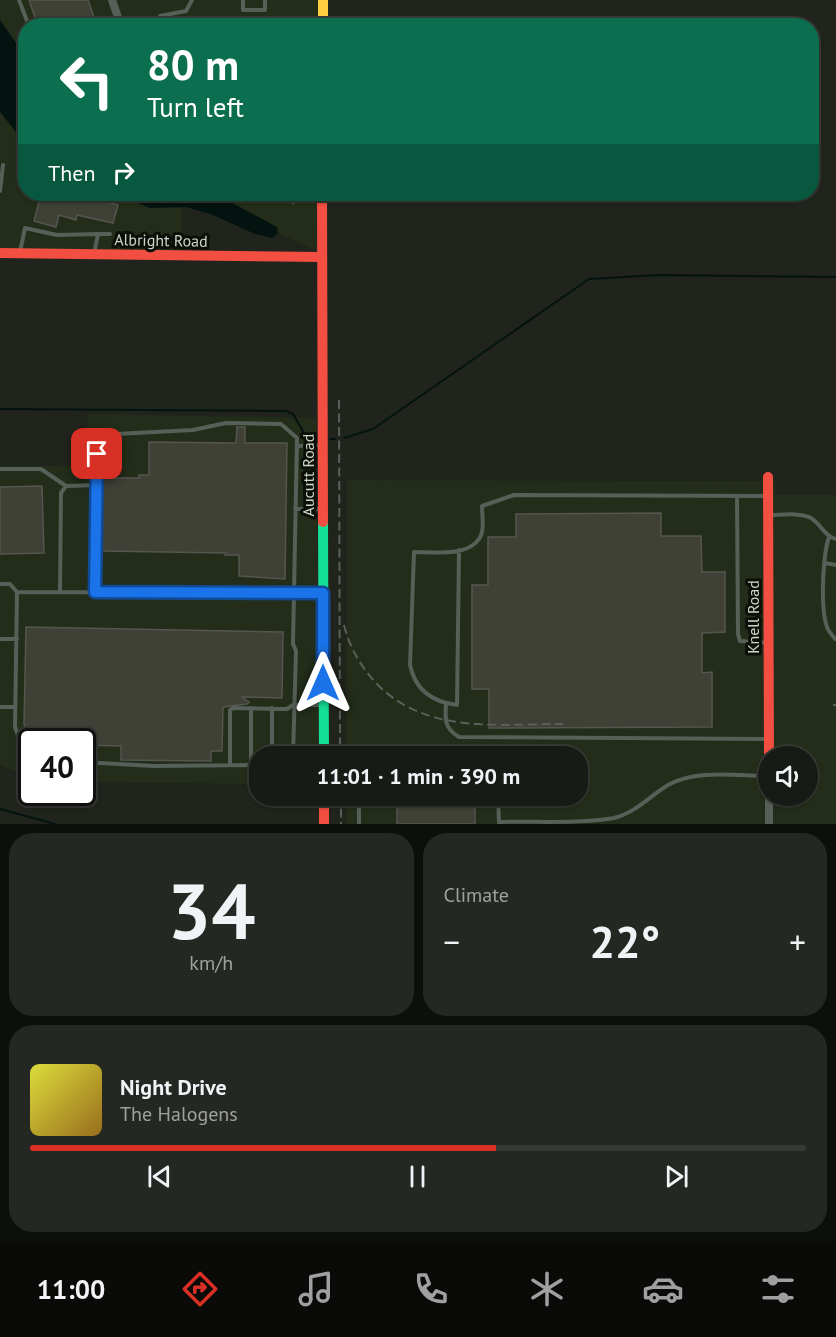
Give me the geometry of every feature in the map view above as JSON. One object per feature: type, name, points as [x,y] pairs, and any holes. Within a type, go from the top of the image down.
[{"type":"street","points":[[112,0],[118,18]]},
{"type":"street","points":[[323,0],[323,18]]},
{"type":"street","name":"Aucutt Road","points":[[322,201],[324,746]]},
{"type":"street","name":"Albright Road","points":[[0,253],[322,257]]},
{"type":"street","name":"Knell Road","points":[[768,477],[769,746]]},
{"type":"street","points":[[324,806],[324,824]]},
{"type":"street","points":[[769,806],[769,824]]},
{"type":"lane","points":[[20,0],[26,18]]},
{"type":"lane","points":[[160,18],[160,16],[186,11],[192,0]]},
{"type":"lane","points":[[243,0],[243,10],[265,10],[265,0]]},
{"type":"lane","points":[[0,191],[3,165]]},
{"type":"lane","points":[[20,254],[25,228],[57,235],[110,234]]},
{"type":"lane","points":[[93,254],[98,234]]},
{"type":"lane","points":[[95,592],[97,454],[105,440],[116,434],[193,430],[226,423],[281,424],[297,438],[292,644],[296,651],[293,746]]},
{"type":"lane","points":[[297,446],[323,445]]},
{"type":"lane","points":[[0,469],[41,469],[66,486],[97,485]]},
{"type":"lane","points":[[60,592],[61,493],[66,486]]},
{"type":"lane","points":[[459,550],[457,705],[446,703],[424,692],[413,677],[410,664],[414,552],[459,550],[479,540],[483,531],[482,506],[514,495],[768,496]]},
{"type":"lane","points":[[737,496],[738,634],[740,641],[746,643],[768,643]]},
{"type":"lane","points":[[295,509],[323,508]]},
{"type":"lane","points":[[768,515],[801,515],[812,519],[829,537],[836,539]]},
{"type":"lane","points":[[829,537],[825,563],[827,628],[835,639]]},
{"type":"lane","points":[[825,563],[836,565]]},
{"type":"lane","points":[[0,584],[10,584],[17,592],[15,727],[18,738]]},
{"type":"lane","points":[[17,592],[323,593]]},
{"type":"lane","points":[[0,639],[17,639]]},
{"type":"lane","points":[[446,703],[445,722],[449,731],[459,737],[769,739]]},
{"type":"lane","points":[[230,765],[230,710],[323,705]]},
{"type":"lane","points":[[0,707],[15,707]]},
{"type":"lane","points":[[251,746],[252,708]]},
{"type":"lane","points":[[272,708],[272,746]]},
{"type":"lane","points":[[96,762],[249,765]]},
{"type":"lane","points":[[498,806],[499,823],[616,817],[641,805],[669,785],[684,779],[704,776],[758,776]]},
{"type":"lane","points":[[359,806],[359,824]]},
{"type":"shaded area","points":[[0,0],[318,0],[318,18],[18,18],[18,59],[0,39]]},
{"type":"shaded area","points":[[0,20],[18,46],[18,134],[0,112]]},
{"type":"shaded area","points":[[0,111],[18,131],[18,201],[138,201],[182,208],[182,251],[0,249]]},
{"type":"shaded area","points":[[133,201],[229,201],[277,227],[278,233],[272,238],[255,234],[213,215],[186,207],[150,208]]},
{"type":"shaded area","points":[[213,201],[318,201],[318,252]]},
{"type":"shaded area","points":[[88,414],[316,418],[319,746],[249,746],[249,784],[96,782],[96,728],[18,728],[18,773],[0,765],[0,466],[86,466]]},
{"type":"shaded area","points":[[347,480],[761,481],[775,482],[775,495],[836,495],[836,824],[346,824],[346,806],[588,806],[588,746],[346,746]]},
{"type":"building","points":[[29,0],[88,0],[94,18],[35,18]]},
{"type":"building","points":[[39,201],[105,201],[118,205],[113,223],[77,215],[76,220],[59,215],[56,227],[34,221]]},
{"type":"building","points":[[237,427],[245,427],[245,443],[287,443],[285,579],[239,576],[239,555],[225,555],[226,553],[102,551],[102,478],[139,478],[139,475],[149,475],[149,442],[236,443]]},
{"type":"building","points":[[42,486],[44,553],[0,554],[0,487]]},
{"type":"building","points":[[661,513],[661,536],[701,536],[702,572],[725,572],[725,632],[702,633],[702,673],[712,672],[712,727],[489,728],[489,689],[472,689],[472,585],[488,585],[488,537],[516,537],[516,514]]},
{"type":"building","points":[[26,627],[283,632],[282,698],[242,697],[249,702],[247,704],[223,707],[222,751],[211,751],[211,761],[121,760],[121,746],[96,745],[96,728],[28,728],[24,725]]},
{"type":"building","points":[[397,806],[475,806],[475,824],[397,824]]},
{"type":"waterway","points":[[344,438],[373,429],[589,279],[659,275],[836,277]]},
{"type":"waterway","points":[[0,409],[286,411],[293,414],[307,438]]},
{"type":"waterway","points":[[330,439],[335,439]]},
{"type":"waterway","points":[[0,809],[55,824]]},
{"type":"railway","points":[[339,400],[340,746]]},
{"type":"railway","points":[[344,625],[356,655],[374,681],[394,698],[415,710],[462,723],[563,724]]},
{"type":"railway","points":[[341,806],[341,824]]},
{"type":"traffic: fast","points":[[323,522],[324,746]]},
{"type":"traffic: slow","points":[[323,0],[323,18]]},
{"type":"traffic: jam","points":[[322,201],[323,522]]},
{"type":"traffic: jam","points":[[0,253],[322,257]]},
{"type":"traffic: jam","points":[[768,477],[769,746]]},
{"type":"traffic: jam","points":[[324,806],[324,824]]},
{"type":"route","points":[[97,454],[95,592],[323,593],[323,683]]}]
